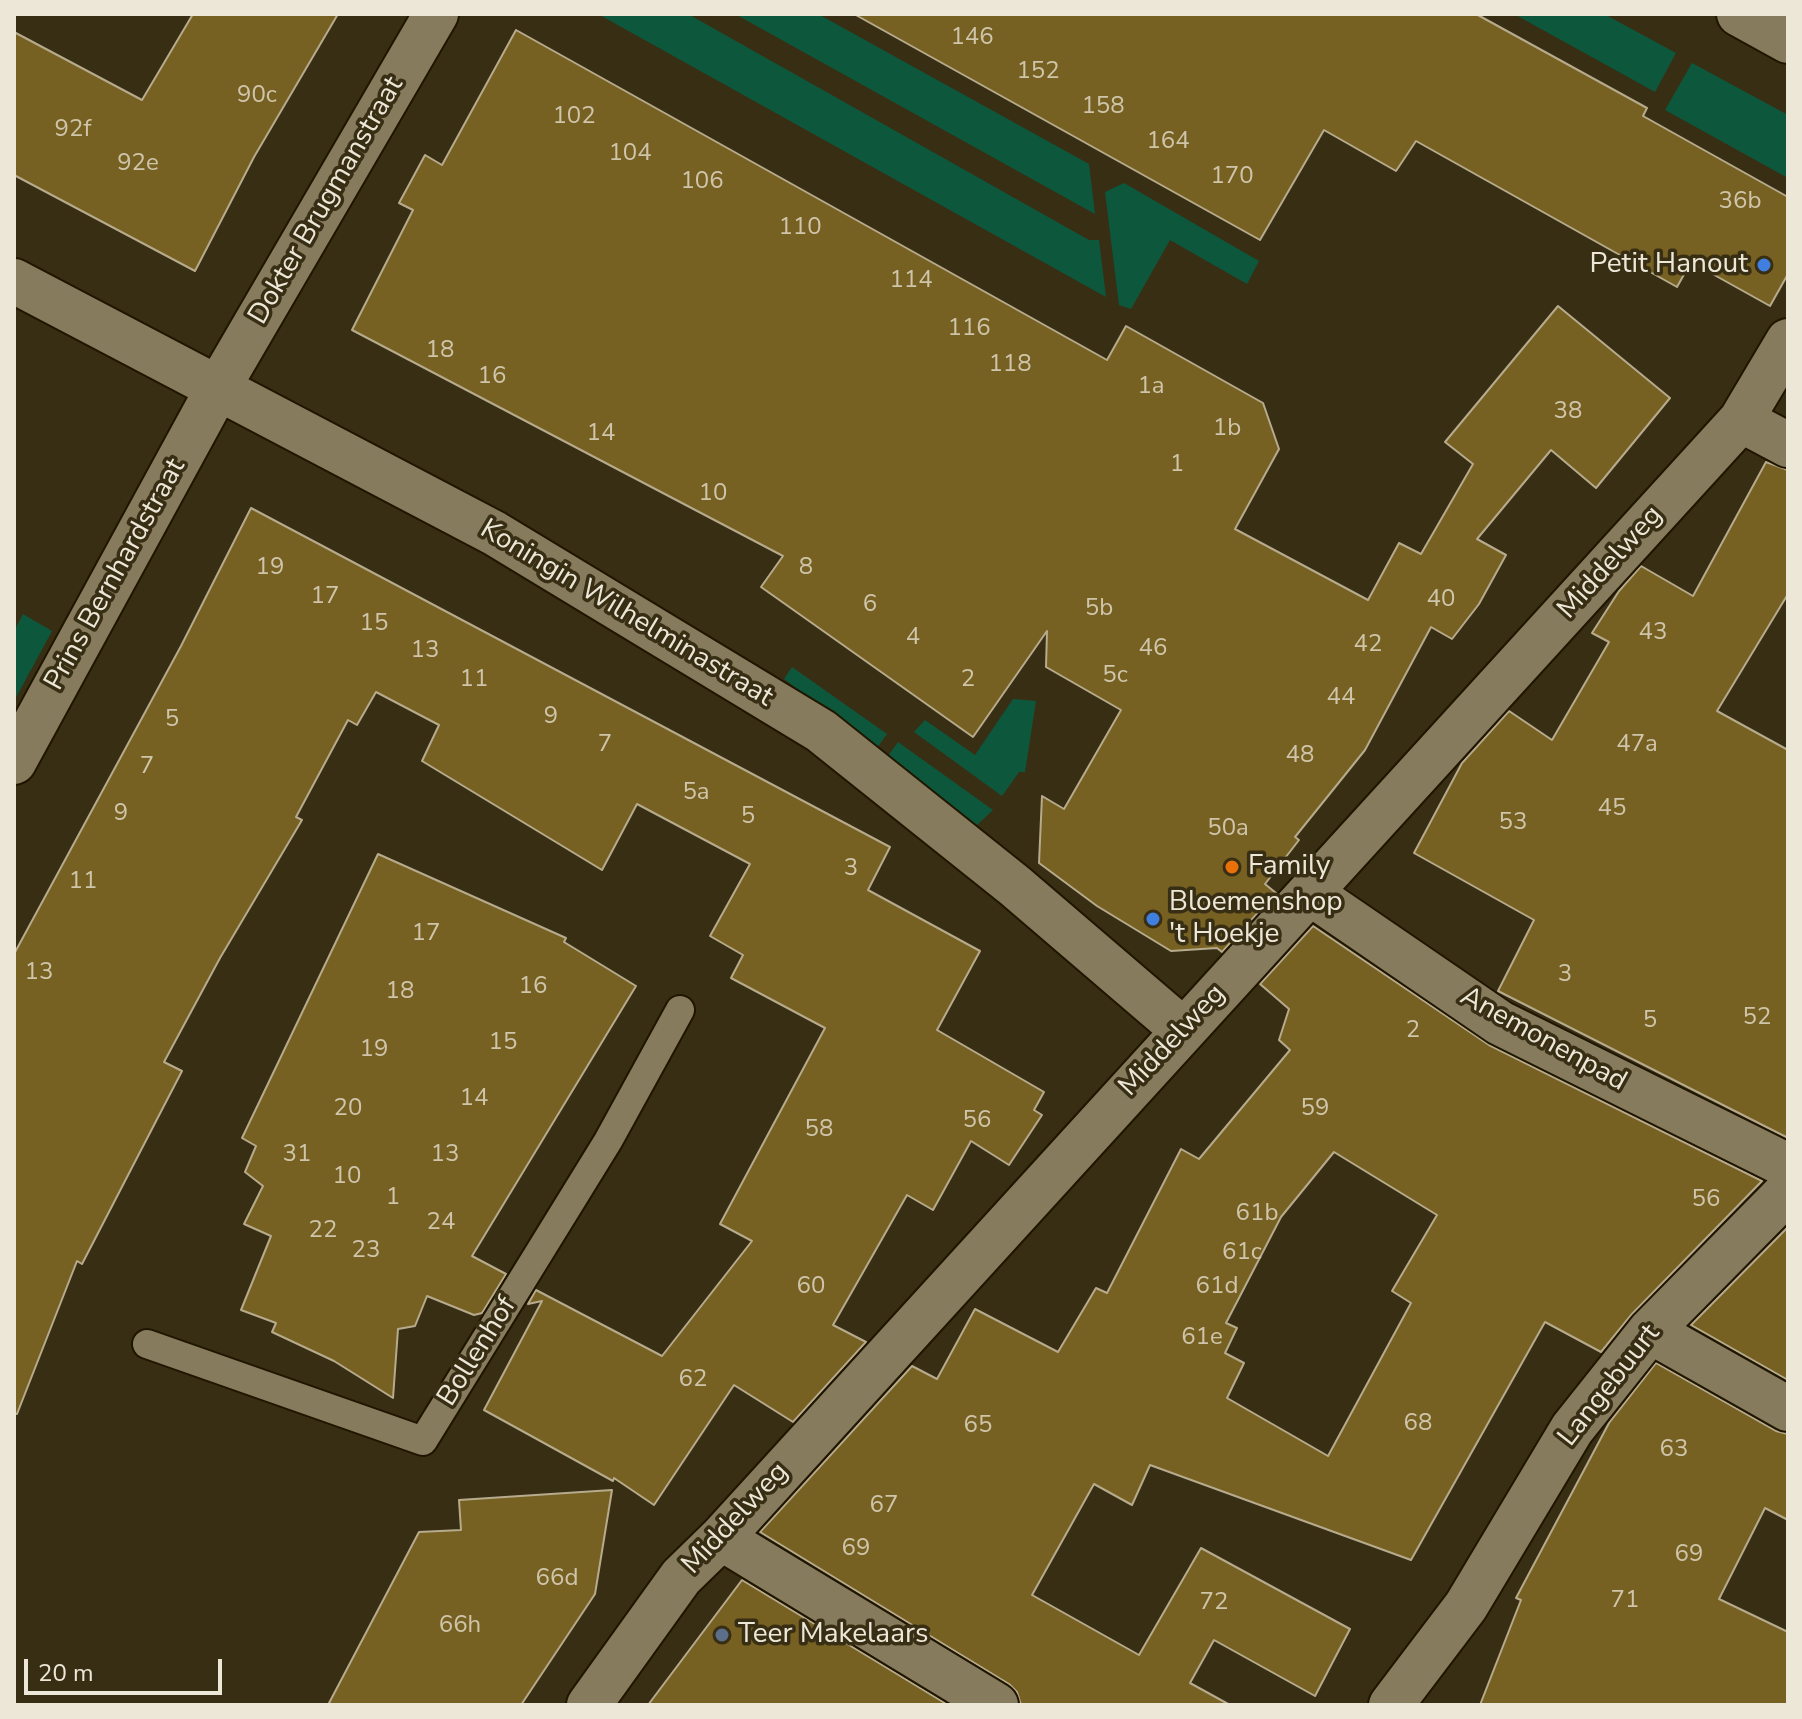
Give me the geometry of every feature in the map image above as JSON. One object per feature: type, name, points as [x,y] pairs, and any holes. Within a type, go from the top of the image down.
[{"type":"street","name":"Dokter Brugmanstraat","points":[[218,388],[436,14]]},
{"type":"street","points":[[1739,14],[1788,41]]},
{"type":"street","name":"Koningin Wilhelminastraat","points":[[14,281],[494,533],[821,731],[1015,886],[1183,1030]]},
{"type":"street","name":"Middelweg","points":[[589,1705],[681,1577],[721,1538],[1741,420],[1788,341]]},
{"type":"street","name":"Prins Bernhardstraat","points":[[14,762],[218,388]]},
{"type":"street","points":[[1741,420],[1788,445]]},
{"type":"street","name":"Anemonenpad","points":[[1310,893],[1500,1023],[1788,1166]]},
{"type":"street","name":"Langebuurt","points":[[1391,1705],[1466,1606],[1572,1429],[1650,1331],[1788,1191]]},
{"type":"street","points":[[1650,1331],[1788,1409]]},
{"type":"street","points":[[721,1538],[996,1705]]},
{"type":"lane","name":"Bollenhof","points":[[147,1344],[423,1441],[608,1141],[680,1010]]},
{"type":"green space","points":[[598,14],[688,14],[1089,240],[1099,240],[1106,297]]},
{"type":"green space","points":[[735,14],[818,14],[1089,164],[1095,214]]},
{"type":"green space","points":[[1514,14],[1604,14],[1676,53],[1655,92]]},
{"type":"green space","points":[[1692,63],[1788,115],[1788,178],[1665,110]]},
{"type":"green space","points":[[1124,183],[1259,261],[1247,284],[1170,240],[1131,309],[1119,305],[1105,192]]},
{"type":"green space","points":[[23,614],[52,631],[14,701],[14,631]]},
{"type":"green space","points":[[792,667],[887,734],[877,748],[784,679]]},
{"type":"green space","points":[[1013,699],[1036,701],[1025,772],[1019,772],[1002,796],[914,732],[925,720],[975,755]]},
{"type":"green space","points":[[898,742],[993,810],[977,825],[888,756]]},
{"type":"building","points":[[193,14],[338,14],[254,157],[195,271],[14,175],[14,32],[142,100]]},
{"type":"building","points":[[854,14],[1476,14],[1647,108],[1643,116],[1788,197],[1788,274],[1770,306],[1691,262],[1677,287],[1416,141],[1396,171],[1324,130],[1260,240]]},
{"type":"building","points":[[516,30],[1107,360],[1126,326],[1263,403],[1279,449],[1235,529],[1368,600],[1399,543],[1421,554],[1473,464],[1445,442],[1558,306],[1670,398],[1596,488],[1551,450],[1477,539],[1506,555],[1479,604],[1452,639],[1431,627],[1365,750],[1295,837],[1299,840],[1265,884],[1276,893],[1222,952],[1217,948],[1171,951],[1097,906],[1039,863],[1042,796],[1064,809],[1121,710],[1046,667],[1047,631],[973,737],[761,587],[783,556],[352,330],[413,210],[399,203],[425,155],[442,165]]},
{"type":"building","points":[[1766,462],[1788,470],[1788,594],[1717,711],[1788,750],[1788,1138],[1498,991],[1534,920],[1414,853],[1462,763],[1509,711],[1552,740],[1609,642],[1592,633],[1619,591],[1641,566],[1693,596]]},
{"type":"building","points":[[251,508],[890,847],[868,890],[980,951],[937,1030],[1044,1092],[1034,1110],[1042,1115],[1009,1165],[971,1141],[933,1210],[907,1195],[833,1325],[866,1342],[793,1422],[734,1385],[654,1505],[614,1478],[613,1481],[484,1410],[542,1301],[528,1304],[536,1290],[662,1356],[752,1241],[720,1224],[825,1028],[731,978],[743,955],[710,936],[750,864],[637,804],[602,870],[422,761],[439,725],[376,692],[357,725],[348,720],[296,817],[302,820],[220,958],[164,1062],[182,1071],[82,1264],[77,1261],[17,1414],[14,1413],[14,954],[181,646]]},
{"type":"building","points":[[378,854],[566,938],[564,942],[636,986],[472,1256],[506,1274],[482,1313],[474,1315],[427,1296],[415,1326],[398,1329],[393,1398],[334,1361],[272,1332],[276,1323],[241,1310],[271,1236],[244,1224],[263,1186],[245,1172],[256,1146],[242,1138]]},
{"type":"building","points":[[1313,926],[1489,1045],[1762,1181],[1632,1314],[1601,1352],[1545,1322],[1411,1560],[1150,1465],[1132,1505],[1094,1484],[1032,1595],[1139,1655],[1201,1548],[1350,1629],[1315,1696],[1214,1640],[1190,1683],[1230,1705],[1021,1705],[1017,1692],[1009,1684],[760,1532],[912,1366],[937,1379],[975,1309],[1058,1352],[1096,1288],[1107,1293],[1181,1149],[1199,1159],[1290,1050],[1279,1040],[1289,1009],[1260,984]],"holes":[[[1334,1152],[1437,1215],[1392,1291],[1411,1303],[1328,1456],[1227,1398],[1244,1363],[1225,1353],[1237,1328],[1226,1323],[1281,1217]]]},
{"type":"building","points":[[1788,1227],[1788,1380],[1691,1325]]},
{"type":"building","points":[[1656,1363],[1776,1431],[1788,1434],[1788,1520],[1765,1508],[1719,1599],[1788,1632],[1788,1705],[1480,1705],[1521,1600],[1516,1598],[1609,1423]]},
{"type":"building","points":[[612,1490],[595,1594],[521,1705],[328,1705],[419,1532],[461,1530],[459,1500]]},
{"type":"building","points":[[742,1580],[948,1705],[648,1705]]},
{"type":"place","name":"Petit Hanout","points":[[1764,265]]},
{"type":"place","name":"Family","points":[[1232,867]]},
{"type":"place","name":"Bloemenshop 't Hoekje","points":[[1153,919]]},
{"type":"place","name":"Teer Makelaars","points":[[722,1635]]}]
